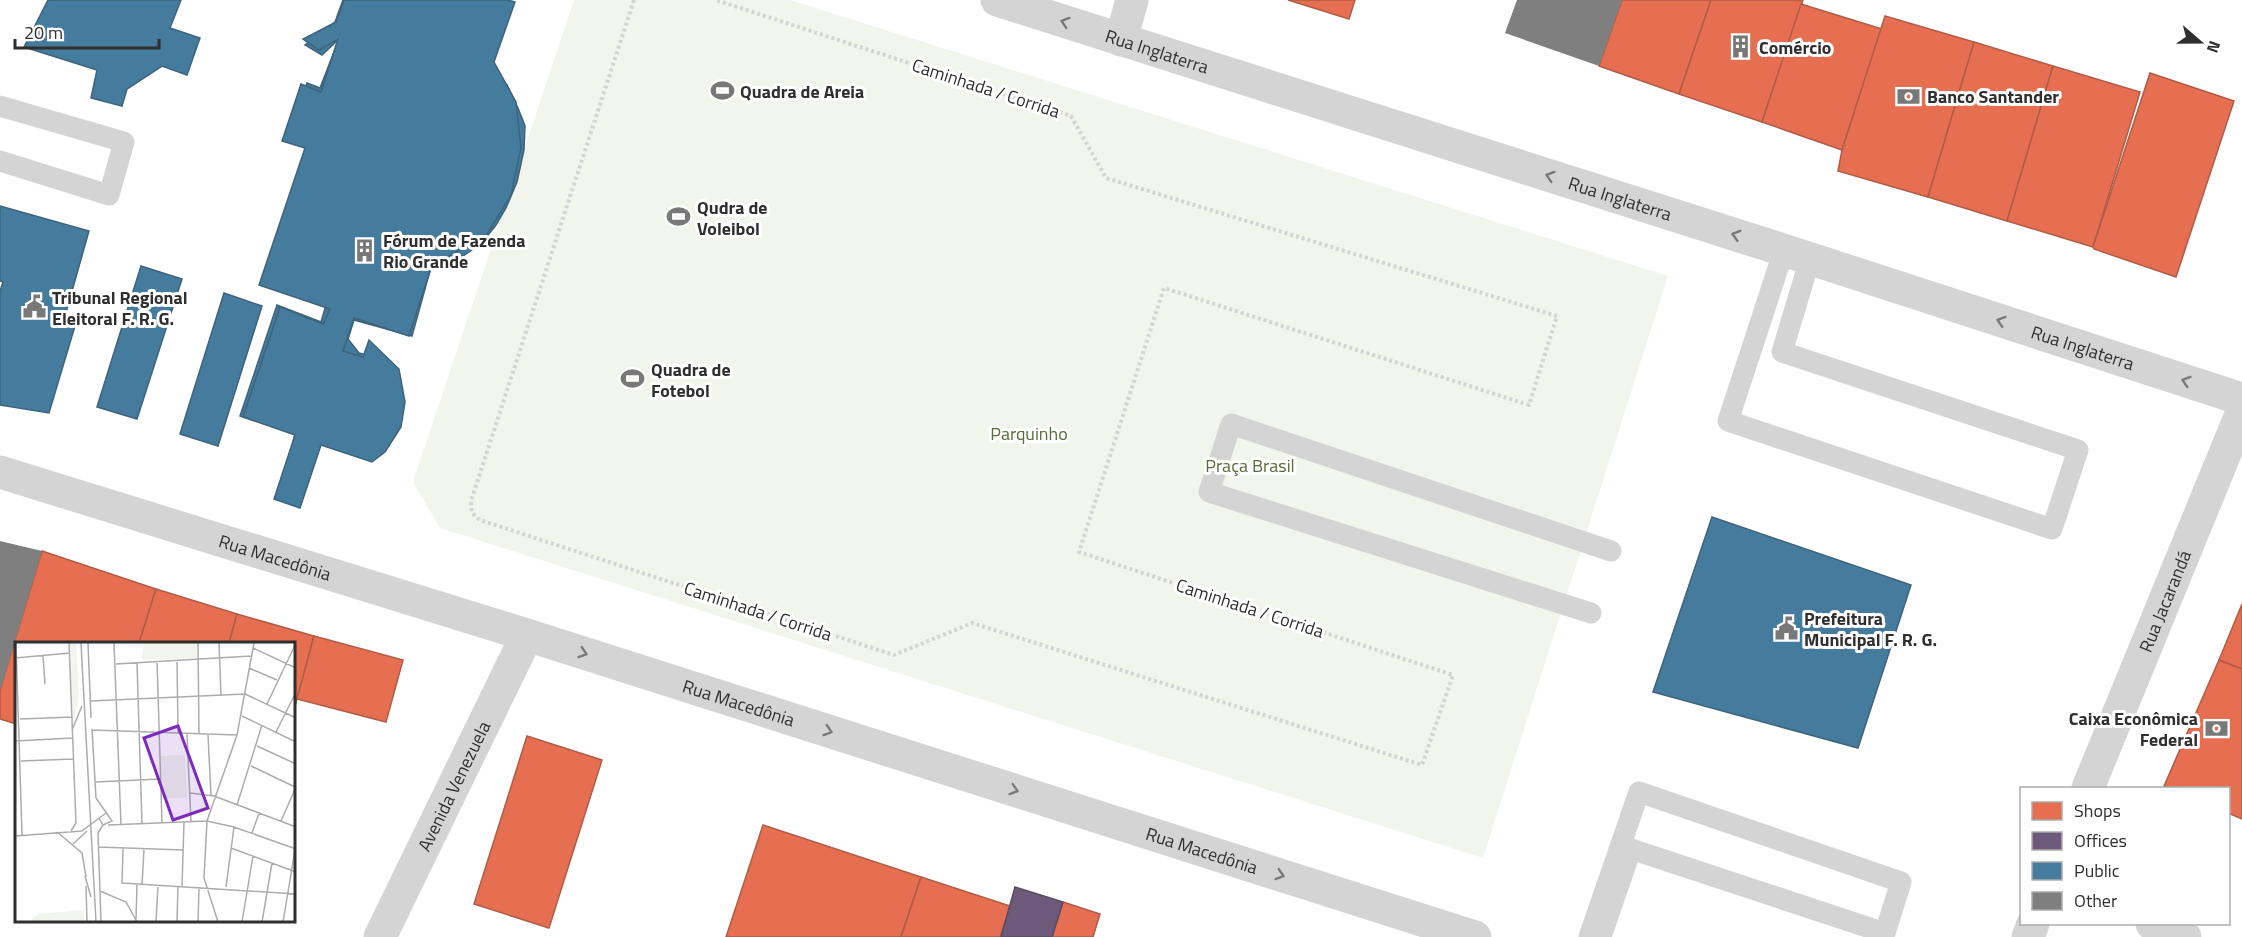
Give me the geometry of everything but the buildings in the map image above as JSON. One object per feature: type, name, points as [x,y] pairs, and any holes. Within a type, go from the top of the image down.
[{"type":"street","name":"Rua Inglaterra","points":[[997,0],[2242,399]]},
{"type":"street","points":[[1121,40],[1132,0]]},
{"type":"street","name":"Rua Jacarandá","points":[[2089,787],[2242,412]]},
{"type":"street","name":"Rua Macedônia","points":[[0,472],[527,635],[1475,937]]},
{"type":"street","name":"Avenida Venezuela","points":[[380,937],[527,635]]},
{"type":"street","points":[[2155,925],[2185,937]]},
{"type":"lane","points":[[0,106],[123,142],[109,195],[0,161]]},
{"type":"lane","points":[[1797,255],[1782,352],[2078,450],[2052,529],[1728,421],[1797,255]]},
{"type":"lane","points":[[1591,614],[1209,492],[1231,424],[1611,551]]},
{"type":"lane","points":[[1589,937],[1639,792],[1901,882],[1885,933],[1631,849],[1601,937]]},
{"type":"path","name":"Caminhada / Corrida","points":[[634,0],[471,501],[472,513],[480,520],[894,655],[972,623],[1422,765],[1453,675],[1079,552],[1164,288],[1529,405],[1557,316],[1106,178],[1071,116],[716,0]]},
{"type":"green space","name":"Praça Brasil","points":[[574,0],[790,0],[1668,276],[1483,858],[440,528],[413,482]]},
{"type":"place","name":"Comércio","points":[[1741,47]]},
{"type":"place","name":"Quadra de Areia","points":[[722,91]]},
{"type":"place","name":"Banco Santander","points":[[1909,96]]},
{"type":"place","name":"Qudra de Voleibol","points":[[679,217]]},
{"type":"place","name":"Fórum de Fazenda Rio Grande","points":[[365,250]]},
{"type":"place","name":"Tribunal Regional Eleitoral F. R. G.","points":[[34,307]]},
{"type":"place","name":"Quadra de Fotebol","points":[[633,379]]},
{"type":"place","name":"Prefeitura Municipal F. R. G.","points":[[1786,628]]},
{"type":"place","name":"Caixa Econômica Federal","points":[[2216,728]]},
{"type":"park label","name":"Parquinho","points":[[1029,433]]}]
